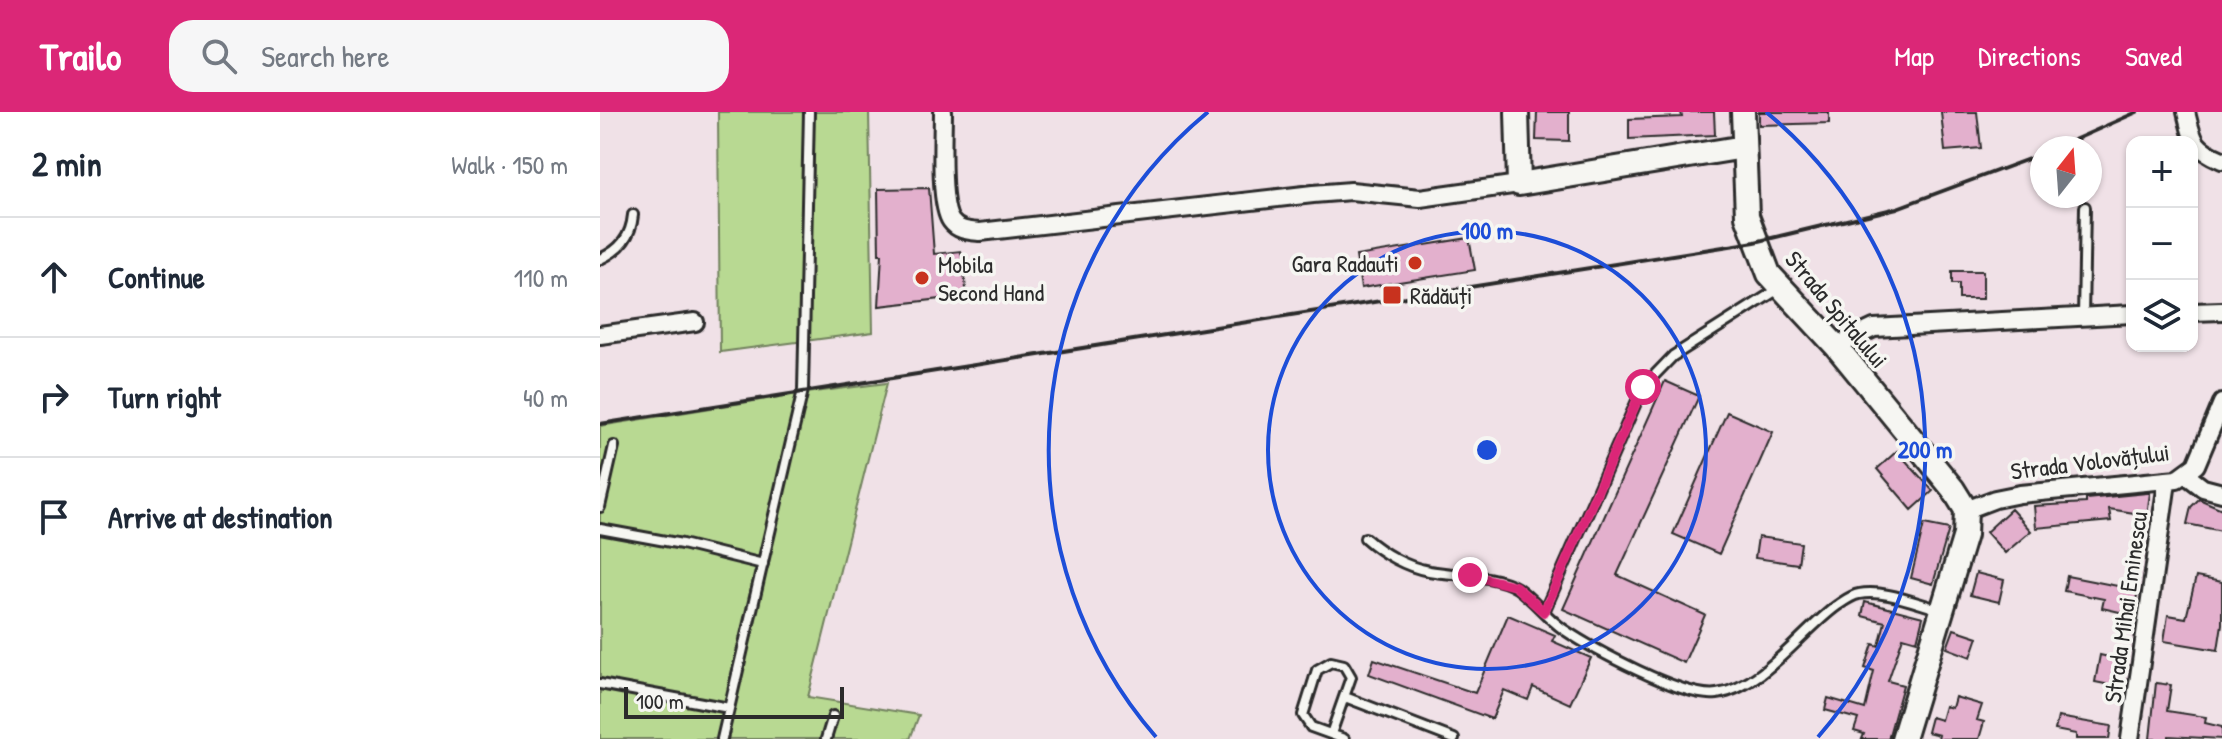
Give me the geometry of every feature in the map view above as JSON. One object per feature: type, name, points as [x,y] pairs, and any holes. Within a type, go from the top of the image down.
[{"type":"main road","points":[[1517,112],[1519,184],[1744,147]]},
{"type":"main road","name":"Strada Spitalului","points":[[1743,112],[1747,216],[1769,274],[1836,346],[1953,489],[1966,510]]},
{"type":"main road","points":[[1903,739],[1965,535],[1966,510]]},
{"type":"street","points":[[943,112],[944,199],[951,222],[959,229],[968,231],[1351,191],[1420,198],[1519,184]]},
{"type":"street","points":[[2186,112],[2194,143],[2200,151],[2222,160]]},
{"type":"street","points":[[2198,312],[2222,311]]},
{"type":"street","points":[[1836,346],[1874,328],[2126,314]]},
{"type":"street","points":[[600,335],[695,322]]},
{"type":"street","name":"Strada Volovățului","points":[[1966,510],[2020,494],[2167,482],[2186,475],[2201,457],[2222,403]]},
{"type":"street","points":[[2186,475],[2203,488],[2222,493]]},
{"type":"street","name":"Strada Mihai Eminescu","points":[[2130,739],[2167,482]]},
{"type":"lane","points":[[722,739],[803,390],[809,112]]},
{"type":"lane","points":[[2083,317],[2085,208]]},
{"type":"lane","points":[[600,259],[625,242],[633,215]]},
{"type":"lane","points":[[1544,612],[1643,387],[1673,356],[1780,287]]},
{"type":"lane","points":[[600,507],[614,446]]},
{"type":"lane","points":[[600,529],[682,544],[763,564]]},
{"type":"lane","points":[[1365,538],[1380,551],[1426,571],[1470,575],[1515,586],[1562,628],[1650,677],[1693,692],[1716,694],[1753,678],[1779,658],[1822,616],[1858,594],[1876,594],[1943,610]]},
{"type":"lane","points":[[1331,734],[1350,684],[1349,671],[1339,662],[1323,664],[1317,670],[1303,715],[1311,727],[1344,739]]},
{"type":"lane","points":[[600,684],[729,708]]},
{"type":"lane","points":[[1345,697],[1454,739]]},
{"type":"lane","points":[[826,739],[833,716]]},
{"type":"green space","points":[[718,112],[869,112],[873,332],[720,352]]},
{"type":"green space","points":[[887,383],[808,697],[919,715],[910,739],[600,739],[600,426]]},
{"type":"building","points":[[1537,112],[1569,112],[1569,141],[1536,140]]},
{"type":"building","points":[[1681,112],[1714,112],[1715,135],[1629,139],[1629,119],[1682,117]]},
{"type":"building","points":[[1759,112],[1829,112],[1829,123],[1759,125]]},
{"type":"building","points":[[1941,112],[1977,112],[1981,148],[1945,151]]},
{"type":"building","points":[[929,188],[934,254],[961,251],[967,296],[879,306],[882,254],[879,254],[878,189]]},
{"type":"building","name":"Gara Radauti","points":[[1469,238],[1475,270],[1361,288],[1356,256]]},
{"type":"building","points":[[1952,271],[1983,271],[1983,299],[1959,299],[1959,284],[1952,284]]},
{"type":"building","points":[[1665,381],[1699,396],[1617,575],[1705,615],[1684,663],[1563,609]]},
{"type":"building","points":[[1727,412],[1773,432],[1719,554],[1673,534]]},
{"type":"building","points":[[1897,451],[1933,491],[1912,510],[1877,469]]},
{"type":"building","points":[[2150,493],[2147,515],[2109,509],[2111,521],[2036,528],[2034,506],[2086,503],[2086,499]]},
{"type":"building","points":[[2199,499],[2222,509],[2222,531],[2187,524],[2191,507]]},
{"type":"building","points":[[2011,509],[2031,531],[2005,553],[1986,532]]},
{"type":"building","points":[[1924,524],[1949,529],[1933,584],[1911,578]]},
{"type":"building","points":[[1758,537],[1801,543],[1798,564],[1755,558]]},
{"type":"building","points":[[1976,573],[2004,580],[1999,602],[1970,595]]},
{"type":"building","points":[[2067,576],[2138,590],[2133,615],[2102,608],[2104,599],[2064,591]]},
{"type":"building","points":[[2196,577],[2222,582],[2222,624],[2218,650],[2164,641],[2168,615],[2186,618]]},
{"type":"building","points":[[1865,602],[1923,617],[1917,641],[1903,637],[1888,681],[1903,685],[1888,739],[1862,739],[1864,734],[1854,731],[1858,719],[1825,710],[1828,698],[1865,709],[1874,671],[1865,668],[1873,644],[1879,646],[1885,622],[1862,616]]},
{"type":"building","points":[[1508,615],[1555,635],[1552,641],[1591,658],[1570,704],[1533,687],[1528,700],[1504,690],[1492,719],[1369,674],[1374,659],[1475,693]]},
{"type":"building","points":[[1954,629],[1978,637],[1971,657],[1947,648]]},
{"type":"building","points":[[2100,655],[2126,661],[2120,687],[2095,682]]},
{"type":"building","points":[[2156,683],[2171,685],[2167,711],[2206,717],[2205,723],[2222,727],[2222,739],[2169,736],[2169,739],[2150,739]]},
{"type":"building","points":[[1955,697],[1982,705],[1977,720],[1984,722],[1979,739],[1938,739],[1939,735],[1927,732],[1931,717],[1941,720],[1945,706],[1952,708]]},
{"type":"building","points":[[2058,717],[2111,726],[2109,739],[2076,739],[2076,734],[2055,730]]},
{"type":"railway","points":[[2083,136],[2137,112]]},
{"type":"railway","points":[[600,424],[1755,242],[1897,208],[2030,158]]},
{"type":"place","name":"Gara Radauti","points":[[1415,263]]},
{"type":"place","name":"Mobila Second Hand","points":[[922,278]]},
{"type":"place","name":"Rădăuți","points":[[1392,295]]},
{"type":"route","points":[[1470,575],[1515,586],[1544,612],[1643,387]]}]
